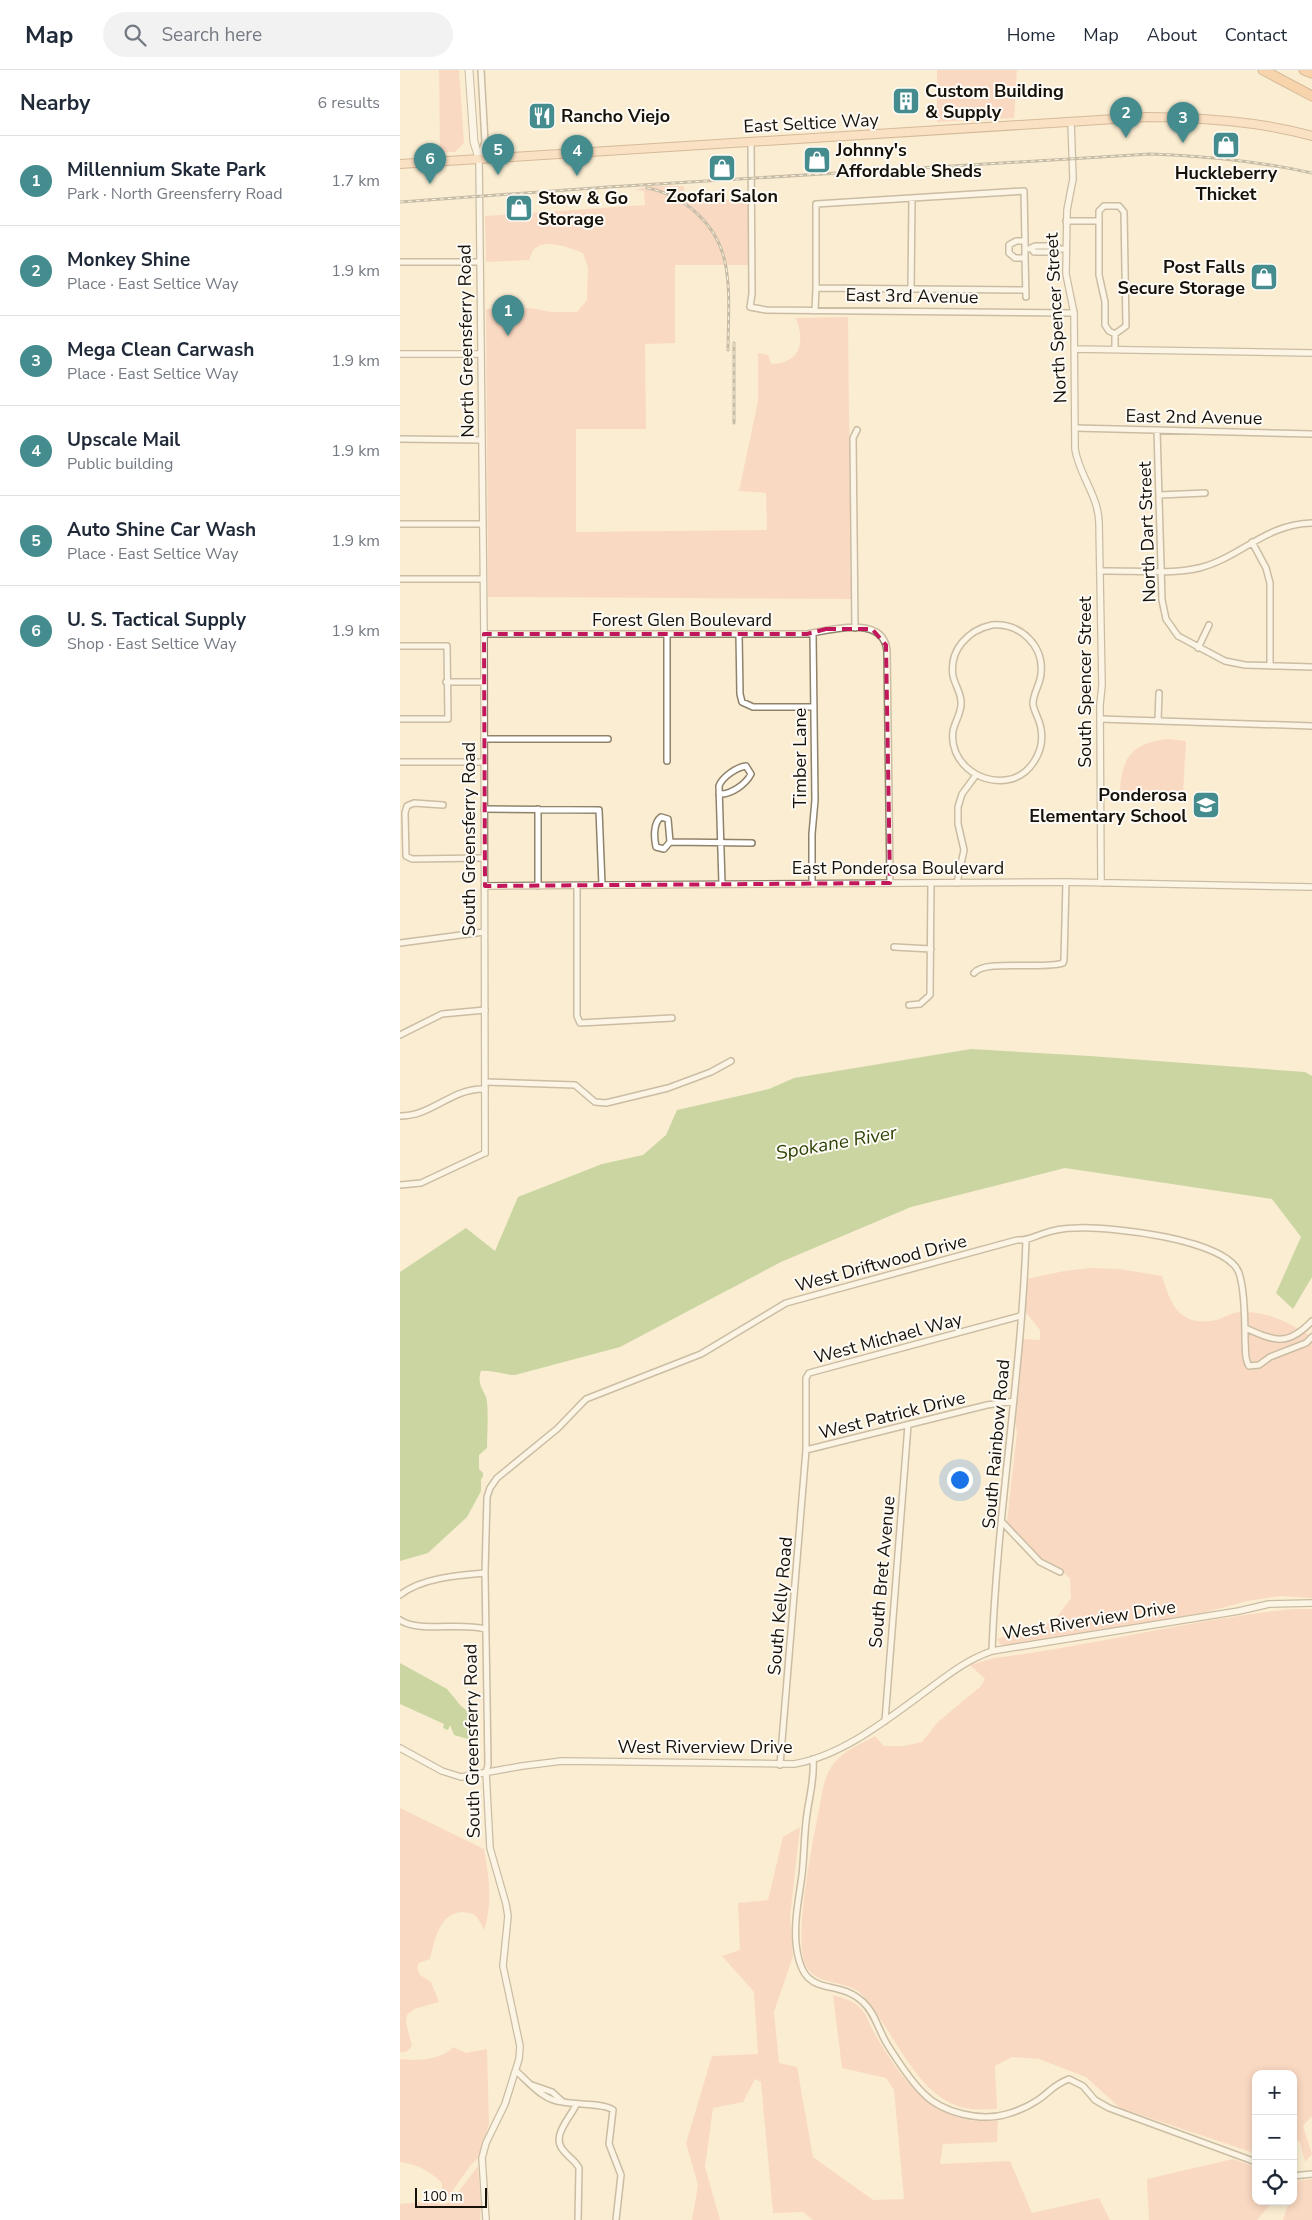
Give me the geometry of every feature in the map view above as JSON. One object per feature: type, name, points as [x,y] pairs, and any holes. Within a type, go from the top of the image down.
[{"type":"highway","points":[[1263,70],[1312,96]]},
{"type":"highway","points":[[1304,70],[1312,73]]},
{"type":"main road","name":"North Greensferry Road","points":[[469,70],[474,142],[479,158]]},
{"type":"main road","name":"East Seltice Way","points":[[400,164],[1147,117],[1211,119],[1264,126],[1312,136]]},
{"type":"street","name":"North Greensferry Road","points":[[481,70],[486,142],[479,158],[483,524]]},
{"type":"street","name":"North Spencer Street","points":[[1071,121],[1073,179],[1067,208],[1063,249],[1074,312],[1075,449],[1078,463],[1098,507],[1100,570]]},
{"type":"street","name":"East 3rd Avenue","points":[[751,141],[752,294],[750,307],[766,310],[1074,312]]},
{"type":"street","points":[[815,310],[816,204],[1024,191],[1026,297]]},
{"type":"street","points":[[911,289],[912,198]]},
{"type":"street","points":[[1102,206],[1119,206],[1124,210],[1126,326],[1115,334],[1109,331],[1106,325],[1105,302],[1099,275],[1098,211],[1102,206]]},
{"type":"street","points":[[1066,222],[1099,221]]},
{"type":"street","points":[[1025,241],[1012,242],[1008,249],[1011,256],[1025,258]]},
{"type":"street","points":[[1025,249],[1032,249],[1035,246],[1057,246],[1063,249]]},
{"type":"street","points":[[400,262],[480,262]]},
{"type":"street","points":[[816,288],[1026,290]]},
{"type":"street","points":[[1115,334],[1115,349]]},
{"type":"street","points":[[1074,349],[1312,353]]},
{"type":"street","points":[[400,354],[480,354]]},
{"type":"street","name":"East 2nd Avenue","points":[[1074,428],[1312,434]]},
{"type":"street","points":[[855,628],[853,438],[857,430]]},
{"type":"street","name":"North Dart Street","points":[[1157,430],[1160,570],[1162,605],[1166,619],[1178,636],[1231,664],[1312,667]]},
{"type":"street","points":[[400,439],[482,440]]},
{"type":"street","points":[[1158,496],[1205,493]]},
{"type":"street","points":[[1100,570],[1200,568],[1218,561],[1279,529],[1312,523]]},
{"type":"street","points":[[400,524],[483,524]]},
{"type":"street","name":"South Greensferry Road","points":[[483,524],[485,1153]]},
{"type":"street","points":[[1252,542],[1266,568],[1270,583],[1270,666]]},
{"type":"street","name":"South Spencer Street","points":[[1100,570],[1102,667],[1100,720],[1101,883]]},
{"type":"street","points":[[400,579],[483,579]]},
{"type":"street","points":[[992,625],[1007,626],[1024,634],[1033,642],[1039,654],[1041,674],[1033,704],[1041,727],[1041,744],[1032,765],[1017,776],[1003,780],[991,780],[976,774],[964,765],[954,747],[954,728],[962,704],[953,677],[954,660],[961,642],[971,633],[992,625]]},
{"type":"street","points":[[1198,648],[1209,625]]},
{"type":"street","name":"Forest Glen Boulevard","points":[[484,634],[813,633],[826,629],[855,628],[869,628],[880,633],[886,642],[887,651],[890,883]]},
{"type":"street","name":"Timber Lane","points":[[812,884],[812,834],[815,800],[813,633]]},
{"type":"street","points":[[667,634],[668,761]]},
{"type":"street","points":[[739,634],[740,694],[742,702],[753,707],[814,707]]},
{"type":"street","points":[[400,646],[448,646],[446,682],[448,719],[400,719]]},
{"type":"street","points":[[446,682],[484,682]]},
{"type":"street","points":[[1158,721],[1159,693]]},
{"type":"street","points":[[1100,720],[1312,726]]},
{"type":"street","points":[[484,739],[608,739]]},
{"type":"street","points":[[400,762],[484,762]]},
{"type":"street","points":[[719,794],[729,793],[746,780],[750,774],[749,768],[740,767],[723,779],[719,786],[719,794],[720,843],[722,884]]},
{"type":"street","points":[[957,883],[964,850],[957,816],[958,807],[962,794],[976,774]]},
{"type":"street","points":[[443,805],[414,803],[407,806],[405,813],[406,856],[412,859],[484,858]]},
{"type":"street","points":[[484,809],[599,810],[602,885]]},
{"type":"street","points":[[538,809],[538,886]]},
{"type":"street","points":[[661,817],[668,819],[670,842],[664,849],[656,847],[656,824],[661,817]]},
{"type":"street","points":[[670,842],[752,843]]},
{"type":"street","points":[[974,973],[977,970],[989,967],[1048,966],[1063,963],[1066,931],[1066,882]]},
{"type":"street","name":"East Ponderosa Boulevard","points":[[485,886],[1066,882],[1312,887]]},
{"type":"street","points":[[909,1005],[920,1004],[930,995],[931,883]]},
{"type":"street","points":[[577,886],[577,1016],[580,1023],[672,1018]]},
{"type":"street","points":[[400,942],[484,932]]},
{"type":"street","points":[[894,947],[931,949]]},
{"type":"street","points":[[400,1035],[442,1014],[485,1010]]},
{"type":"street","points":[[400,1116],[423,1112],[460,1092],[485,1086],[575,1085],[595,1102],[606,1103],[668,1088],[711,1072],[732,1061]]},
{"type":"street","points":[[400,1185],[421,1183],[485,1153]]},
{"type":"street","name":"West Driftwood Drive","points":[[510,1468],[552,1433],[586,1399],[700,1354],[786,1303],[915,1266],[1017,1240],[1026,1240],[1058,1230],[1089,1228],[1152,1234],[1213,1250],[1231,1260],[1240,1274],[1245,1328],[1245,1358],[1249,1366],[1259,1365],[1270,1357],[1306,1343],[1312,1337]]},
{"type":"street","name":"South Rainbow Road","points":[[992,1650],[1026,1240]]},
{"type":"street","name":"West Michael Way","points":[[806,1450],[806,1378],[809,1373],[1020,1316]]},
{"type":"street","points":[[1245,1328],[1268,1338],[1284,1339],[1298,1335],[1312,1321]]},
{"type":"street","name":"West Patrick Drive","points":[[806,1450],[987,1405],[1014,1401]]},
{"type":"street","name":"South Bret Avenue","points":[[885,1721],[908,1425]]},
{"type":"street","name":"South Kelly Road","points":[[780,1765],[806,1450]]},
{"type":"street","name":"South Greensferry Road","points":[[486,2220],[481,2165],[483,2151],[505,2104],[516,2071],[519,2052],[519,2036],[503,1966],[508,1916],[490,1848],[486,1772],[488,1765],[485,1628],[487,1497],[490,1488],[497,1478],[510,1468]]},
{"type":"street","points":[[1002,1523],[1040,1562],[1060,1572]]},
{"type":"street","points":[[400,1595],[406,1590],[427,1582],[485,1573]]},
{"type":"street","name":"West Riverview Drive","points":[[400,1748],[451,1775],[468,1776],[562,1761],[780,1765],[813,1759],[840,1748],[885,1721],[959,1666],[992,1650],[1269,1604],[1312,1603]]},
{"type":"street","points":[[402,1622],[410,1625],[485,1628]]},
{"type":"street","points":[[813,1759],[815,1773],[806,1821],[802,1874],[795,1921],[799,1963],[808,1978],[822,1986],[857,1996],[870,2009],[887,2043],[924,2094],[940,2105],[957,2112],[988,2117],[1006,2115],[1023,2109],[1039,2100],[1056,2084],[1069,2079],[1083,2086],[1095,2100],[1109,2108],[1252,2161]]},
{"type":"street","points":[[516,2071],[546,2097],[555,2102],[576,2105],[599,2105],[610,2107],[613,2110],[609,2144],[621,2175],[616,2220]]},
{"type":"street","points":[[576,2105],[561,2130],[559,2141],[563,2151],[580,2168],[578,2220]]},
{"type":"street","points":[[1297,2176],[1312,2174]]},
{"type":"highlighted area","points":[[826,629],[872,629],[886,645],[890,883],[485,886],[484,634],[807,634]]},
{"type":"shaded area","points":[[439,70],[459,70],[464,143],[455,152],[440,152]]},
{"type":"shaded area","points":[[937,70],[1017,70],[1014,118],[937,122]]},
{"type":"shaded area","points":[[650,186],[684,186],[685,201],[688,203],[748,198],[749,265],[675,265],[675,343],[645,344],[646,429],[576,429],[576,532],[767,530],[766,493],[739,491],[758,401],[758,353],[768,355],[771,364],[789,360],[798,350],[800,343],[799,327],[796,318],[848,317],[851,599],[488,597],[486,309],[530,308],[552,312],[577,312],[587,300],[588,268],[583,253],[551,244],[545,244],[534,249],[529,260],[486,262],[485,216],[645,205],[644,191],[634,190]]},
{"type":"shaded area","points":[[1168,739],[1186,741],[1183,794],[1178,798],[1120,798],[1122,774],[1129,756],[1144,745]]},
{"type":"shaded area","points":[[1091,1268],[1119,1269],[1162,1276],[1169,1297],[1179,1312],[1185,1317],[1194,1320],[1216,1320],[1238,1312],[1251,1312],[1270,1316],[1312,1337],[1312,1598],[1281,1596],[1247,1601],[1203,1613],[1005,1646],[1000,1644],[997,1639],[1054,1621],[1071,1598],[1070,1578],[1060,1570],[1058,1575],[1042,1567],[1029,1556],[1006,1530],[1017,1433],[1015,1417],[1022,1339],[1040,1340],[1040,1330],[1024,1310],[1027,1279],[1064,1271]]},
{"type":"shaded area","points":[[1312,1609],[1312,2116],[1303,2126],[1312,2154],[1305,2162],[1300,2142],[1297,2141],[1297,2070],[1252,2070],[1251,2152],[1120,2108],[1086,2077],[1039,2059],[1012,2057],[995,2066],[997,2109],[971,2109],[954,2105],[940,2097],[927,2086],[905,2058],[861,1993],[845,1985],[817,1977],[807,1968],[803,1954],[801,1933],[806,1881],[823,1788],[831,1768],[842,1755],[875,1736],[884,1746],[904,1746],[922,1742],[938,1722],[981,1686],[985,1679],[970,1665],[994,1658],[1069,1647],[1256,1613]]},
{"type":"shaded area","points":[[400,1808],[484,1849],[489,1890],[489,1910],[484,1930],[476,1916],[463,1912],[454,1914],[447,1918],[439,1930],[430,1959],[419,1963],[417,1968],[420,1975],[431,1982],[439,2002],[414,2009],[407,2015],[406,2022],[412,2046],[407,2051],[402,2052],[400,2052]]},
{"type":"shaded area","points":[[800,1827],[790,1917],[793,1956],[774,2012],[779,2063],[797,2067],[813,2157],[873,2200],[904,2199],[894,2090],[886,2078],[842,2068],[833,1995],[853,2002],[862,2010],[894,2064],[923,2098],[949,2114],[964,2119],[998,2121],[997,2142],[943,2144],[940,2164],[1010,2161],[1032,2213],[1099,2198],[1110,2220],[813,2220],[803,2212],[773,2213],[761,2082],[755,2079],[743,2102],[713,2108],[705,2167],[720,2220],[692,2220],[698,2185],[686,2143],[712,2056],[758,2054],[754,1992],[722,1956],[740,1950],[738,1903],[768,1900],[783,1837]]},
{"type":"shaded area","points":[[453,2047],[466,2053],[487,2049],[489,2124],[479,2157],[470,2166],[447,2199],[442,2200],[442,2183],[418,2166],[400,2162],[400,2059],[421,2060],[436,2057],[443,2055]]},
{"type":"shaded area","points":[[1233,2159],[1252,2166],[1252,2205],[1270,2205],[1257,2220],[1149,2220],[1147,2179]]},
{"type":"shaded area","points":[[478,2166],[481,2205],[480,2220],[400,2220],[400,2204],[422,2202],[445,2204],[451,2202]]},
{"type":"shaded area","points":[[1312,2179],[1312,2220],[1283,2220],[1288,2205],[1297,2205],[1297,2181]]},
{"type":"water","name":"Spokane River","points":[[971,1049],[1305,1072],[1312,1076],[1312,1277],[1293,1309],[1276,1293],[1301,1237],[1272,1199],[1065,1168],[911,1207],[781,1262],[620,1347],[515,1375],[481,1371],[480,1382],[487,1401],[488,1414],[487,1448],[479,1455],[479,1469],[483,1473],[481,1491],[467,1517],[428,1553],[400,1561],[400,1272],[466,1228],[495,1251],[518,1197],[602,1164],[643,1155],[666,1135],[677,1110],[769,1089],[794,1078]]},
{"type":"water","points":[[400,1663],[447,1689],[461,1706],[472,1715],[478,1745],[471,1740],[454,1735],[450,1725],[448,1730],[443,1728],[444,1724],[400,1704]]},
{"type":"railway","points":[[400,202],[608,187],[1150,154],[1231,160],[1272,165],[1312,173]]},
{"type":"railway","points":[[647,188],[674,197],[686,204],[697,213],[715,235],[721,248],[727,273],[729,295],[728,350]]},
{"type":"railway","points":[[734,343],[734,423]]},
{"type":"place","name":"Custom Building & Supply","points":[[906,101]]},
{"type":"place","name":"Rancho Viejo","points":[[542,116]]},
{"type":"place","name":"Monkey Shine","points":[[1126,138]]},
{"type":"place","name":"Mega Clean Carwash","points":[[1183,143]]},
{"type":"place","name":"Huckleberry Thicket","points":[[1226,145]]},
{"type":"place","name":"Johnny's Affordable Sheds","points":[[817,160]]},
{"type":"place","name":"Zoofari Salon","points":[[722,168]]},
{"type":"place","name":"Auto Shine Car Wash","points":[[498,175]]},
{"type":"place","name":"Upscale Mail","points":[[577,176]]},
{"type":"place","name":"U. S. Tactical Supply","points":[[430,184]]},
{"type":"place","name":"Stow & Go Storage","points":[[519,208]]},
{"type":"place","name":"Post Falls Secure Storage","points":[[1264,277]]},
{"type":"place","name":"Millennium Skate Park","points":[[508,336]]},
{"type":"place","name":"Ponderosa Elementary School","points":[[1206,805]]}]
